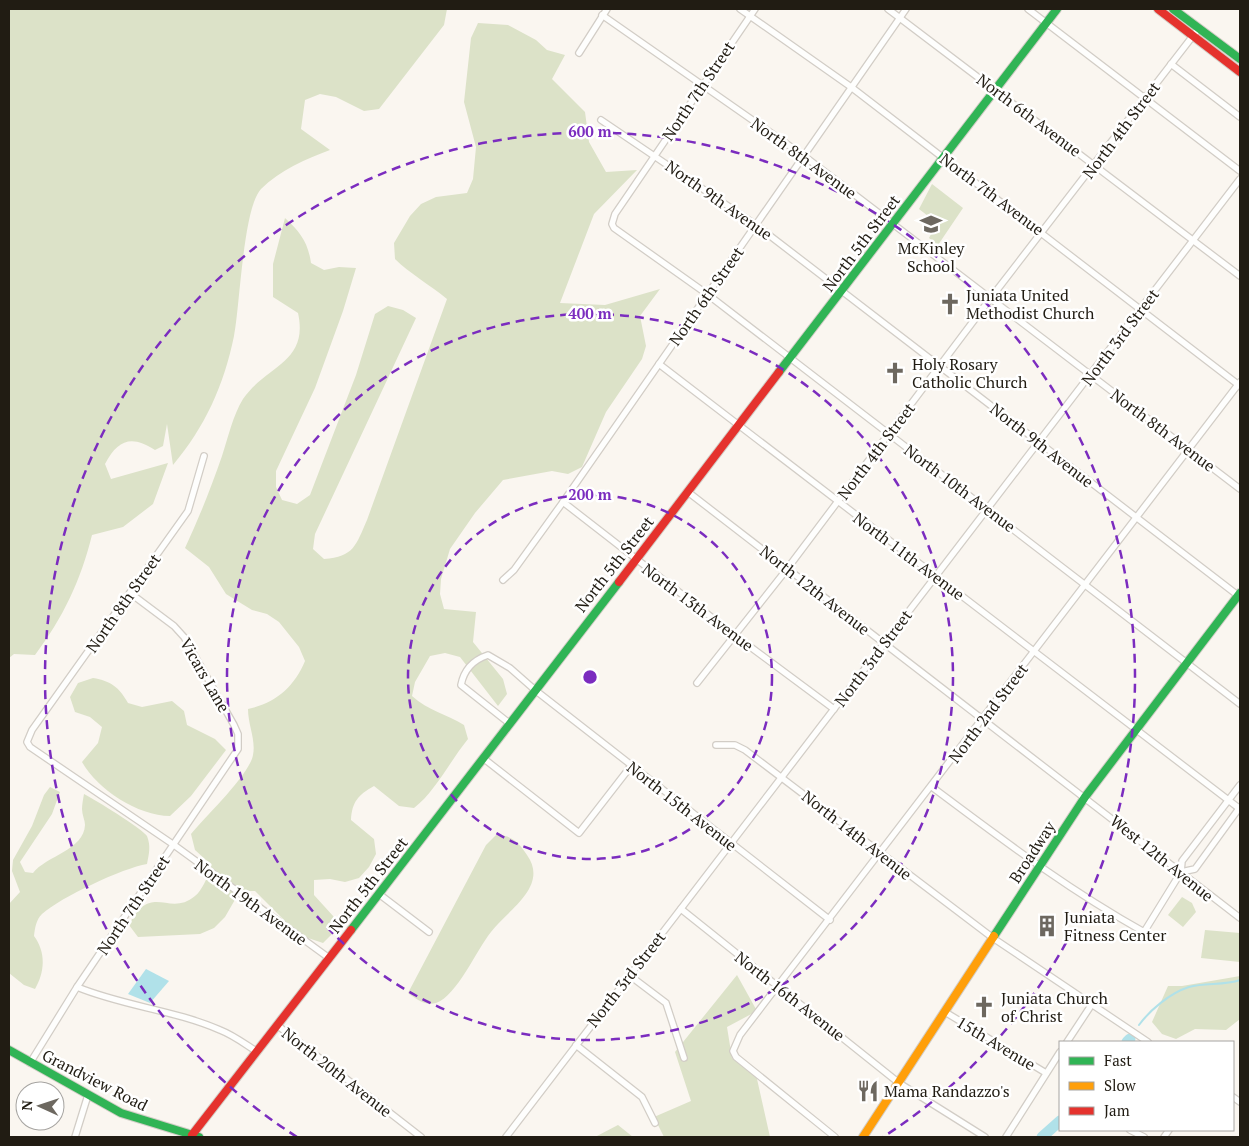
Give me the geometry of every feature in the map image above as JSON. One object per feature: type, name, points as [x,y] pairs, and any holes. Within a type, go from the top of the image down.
[{"type":"street","points":[[579,52],[607,9]]},
{"type":"street","name":"North 7th Avenue","points":[[740,9],[851,87],[1240,384]]},
{"type":"street","name":"North 7th Street","points":[[612,224],[615,214],[755,9]]},
{"type":"street","name":"North 6th Avenue","points":[[888,9],[1240,276]]},
{"type":"street","name":"North 6th Street","points":[[503,580],[514,570],[563,502],[906,9]]},
{"type":"street","points":[[1028,9],[1240,171]]},
{"type":"street","name":"North 5th Street","points":[[196,1136],[256,1051],[379,894],[1057,9]]},
{"type":"street","points":[[1158,9],[1240,72]]},
{"type":"street","points":[[1173,9],[1240,59]]},
{"type":"street","name":"North 8th Avenue","points":[[602,15],[701,86],[804,156],[1240,490]]},
{"type":"street","name":"North 4th Street","points":[[697,683],[733,634],[788,569],[837,501],[1199,28]]},
{"type":"street","points":[[1171,64],[1240,117]]},
{"type":"street","name":"North 9th Avenue","points":[[601,120],[756,225],[1240,595]]},
{"type":"street","name":"North 3rd Street","points":[[506,1137],[629,975],[783,778],[935,576],[1240,179]]},
{"type":"street","name":"North 10th Avenue","points":[[612,224],[618,232],[707,294],[1240,704]]},
{"type":"street","name":"North 11th Avenue","points":[[659,364],[1240,808]]},
{"type":"street","name":"North 2nd Street","points":[[835,1137],[743,1064],[733,1051],[735,1044],[745,1028],[830,920],[1240,384]]},
{"type":"street","name":"North 8th Street","points":[[27,742],[32,730],[188,510],[204,456]]},
{"type":"street","name":"North 12th Avenue","points":[[688,492],[1085,797]]},
{"type":"street","name":"North 13th Avenue","points":[[563,502],[733,634],[834,709]]},
{"type":"street","name":"Vicars Lane","points":[[130,594],[174,626],[184,637],[234,725],[238,734],[238,749]]},
{"type":"street","name":"Broadway","points":[[863,1137],[1085,797],[1240,595]]},
{"type":"street","name":"North 15th Avenue","points":[[510,723],[461,685],[471,664],[488,655],[496,658],[631,766],[830,920]]},
{"type":"street","name":"North 19th Avenue","points":[[27,742],[30,747],[174,845],[329,958]]},
{"type":"street","name":"North 14th Avenue","points":[[716,745],[735,745],[745,750],[993,938],[1147,1041]]},
{"type":"street","name":"North 7th Street","points":[[30,1063],[76,987],[238,749]]},
{"type":"street","points":[[483,758],[579,833],[631,766]]},
{"type":"street","points":[[932,787],[1039,868],[1083,897],[1144,932],[1181,872],[1182,860],[1240,785]]},
{"type":"street","name":"West 12th Avenue","points":[[1085,797],[1240,918]]},
{"type":"street","points":[[1181,872],[1195,869],[1240,808]]},
{"type":"street","points":[[379,894],[429,932]]},
{"type":"street","name":"North 16th Avenue","points":[[681,909],[899,1083],[985,1137]]},
{"type":"street","points":[[629,975],[666,1002],[684,1058]]},
{"type":"street","points":[[76,987],[96,995],[177,1015],[210,1026],[256,1051]]},
{"type":"street","points":[[1068,1041],[1092,1004]]},
{"type":"street","name":"15th Avenue","points":[[945,1012],[1046,1073]]},
{"type":"street","name":"North 20th Avenue","points":[[277,1025],[421,1137]]},
{"type":"street","points":[[576,1045],[642,1097],[655,1123]]},
{"type":"street","name":"Grandview Road","points":[[9,1050],[88,1095],[134,1118],[196,1136]]},
{"type":"street","points":[[1006,1137],[1059,1054]]},
{"type":"street","points":[[75,1137],[88,1095]]},
{"type":"street","points":[[1132,1131],[1144,1137]]},
{"type":"green space","points":[[9,9],[447,9],[444,25],[379,109],[364,111],[336,97],[320,94],[305,100],[301,129],[330,150],[303,161],[276,176],[261,189],[255,200],[246,236],[234,336],[225,371],[212,405],[195,436],[173,465],[167,424],[163,446],[155,450],[147,445],[132,441],[126,442],[115,449],[105,464],[111,479],[168,463],[153,504],[123,527],[92,535],[77,583],[45,641],[35,655],[14,654],[9,658]]},
{"type":"green space","points":[[478,23],[508,25],[536,40],[547,50],[565,55],[552,79],[585,112],[589,142],[606,172],[637,170],[594,214],[560,303],[605,305],[660,289],[640,316],[646,346],[642,359],[606,412],[582,467],[568,474],[552,471],[503,480],[475,513],[450,549],[441,579],[440,594],[444,609],[476,612],[473,642],[503,679],[507,694],[498,706],[460,657],[445,653],[430,656],[415,682],[412,696],[431,709],[464,725],[468,739],[429,794],[414,808],[399,806],[374,786],[354,804],[351,820],[374,839],[376,854],[369,867],[359,878],[345,882],[330,879],[314,880],[314,895],[334,917],[333,933],[323,943],[299,935],[255,891],[240,891],[225,917],[214,928],[200,934],[138,937],[129,925],[137,912],[145,905],[153,902],[177,904],[186,902],[198,894],[211,869],[206,860],[195,850],[191,834],[236,784],[250,763],[254,749],[248,709],[267,703],[283,692],[295,679],[305,661],[299,647],[279,622],[267,614],[252,610],[226,594],[209,567],[185,548],[209,491],[239,405],[252,388],[283,362],[297,343],[300,330],[298,313],[273,297],[273,264],[285,218],[302,238],[308,249],[311,263],[324,270],[339,267],[356,268],[343,311],[315,388],[276,471],[276,487],[282,500],[297,504],[310,495],[356,375],[375,314],[388,306],[403,310],[416,318],[315,534],[313,549],[324,559],[334,558],[342,556],[353,548],[367,520],[447,299],[395,259],[394,243],[410,216],[421,204],[436,197],[467,193],[473,179],[476,147],[464,102],[471,38]]},
{"type":"green space","points":[[932,184],[963,208],[938,245],[929,238],[937,223],[919,209]]},
{"type":"green space","points":[[93,678],[114,686],[128,703],[142,707],[172,701],[184,711],[187,725],[215,739],[226,750],[191,796],[170,816],[145,811],[120,799],[98,782],[82,762],[98,743],[102,727],[90,717],[75,712],[70,697],[78,683]]},
{"type":"green space","points":[[50,787],[60,792],[52,814],[20,862],[25,872],[33,873],[78,841],[83,834],[85,825],[82,809],[84,794],[144,832],[149,843],[149,850],[147,864],[123,871],[93,884],[51,907],[40,916],[36,924],[34,936],[41,949],[43,962],[41,976],[35,989],[24,985],[9,973],[9,904],[20,892],[12,871],[13,860],[32,826],[44,795]]},
{"type":"green space","points":[[497,834],[515,840],[527,855],[533,866],[533,877],[530,887],[516,906],[491,932],[459,982],[444,999],[428,1004],[414,998],[408,993],[486,845]]},
{"type":"green space","points":[[1182,897],[1192,903],[1196,912],[1183,927],[1168,915]]},
{"type":"green space","points":[[1205,930],[1240,933],[1240,962],[1201,958]]},
{"type":"green space","points":[[737,975],[757,1011],[727,1027],[732,1058],[755,1070],[770,1137],[664,1137],[654,1117],[691,1101],[675,1052]]},
{"type":"green space","points":[[1240,976],[1240,1019],[1226,1030],[1195,1029],[1176,1039],[1162,1034],[1152,1022],[1168,986],[1182,986]]},
{"type":"green space","points":[[618,1125],[633,1137],[595,1137]]},
{"type":"water","points":[[146,969],[169,981],[150,1003],[128,994]]},
{"type":"waterway","points":[[1139,1025],[1161,1003],[1175,993],[1189,987],[1240,980]]},
{"type":"waterway","points":[[1042,1137],[1059,1122]]},
{"type":"traffic: fast","points":[[779,372],[1057,9]]},
{"type":"traffic: fast","points":[[1173,9],[1240,59]]},
{"type":"traffic: fast","points":[[351,930],[619,582]]},
{"type":"traffic: fast","points":[[994,936],[1085,797],[1240,593]]},
{"type":"traffic: fast","points":[[9,1050],[121,1113],[199,1137]]},
{"type":"traffic: slow","points":[[863,1137],[994,936]]},
{"type":"traffic: jam","points":[[1158,9],[1240,72]]},
{"type":"traffic: jam","points":[[619,582],[779,372]]},
{"type":"traffic: jam","points":[[192,1135],[351,930]]},
{"type":"place","name":"McKinley School","points":[[931,224]]},
{"type":"place","name":"Juniata United Methodist Church","points":[[950,304]]},
{"type":"place","name":"Holy Rosary Catholic Church","points":[[895,373]]},
{"type":"place","name":"Juniata Fitness Center","points":[[1047,926]]},
{"type":"place","name":"Juniata Church of Christ","points":[[984,1007]]},
{"type":"place","name":"Mama Randazzo's","points":[[868,1091]]}]
